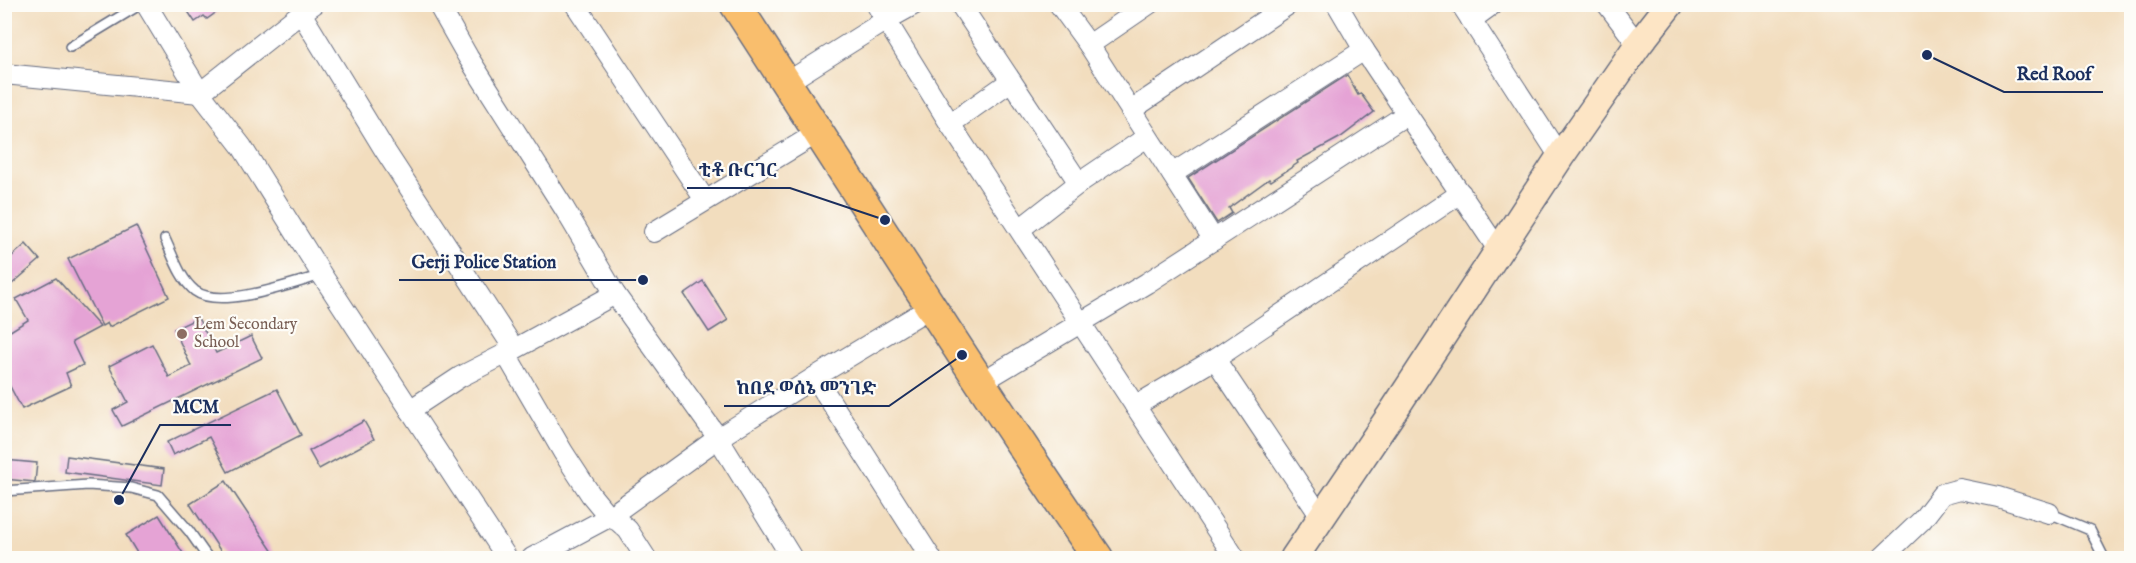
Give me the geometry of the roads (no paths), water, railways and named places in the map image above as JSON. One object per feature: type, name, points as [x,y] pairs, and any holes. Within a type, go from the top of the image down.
[{"type":"main road","points":[[735,4],[980,383],[1098,558]]},
{"type":"street","points":[[146,4],[200,93],[242,147],[322,275],[507,558]]},
{"type":"street","points":[[438,4],[468,57],[564,208],[615,294],[718,438],[792,558]]},
{"type":"street","points":[[575,4],[705,200]]},
{"type":"street","points":[[786,83],[881,12],[915,4]]},
{"type":"street","points":[[960,4],[1079,183]]},
{"type":"street","points":[[1059,4],[1089,45],[1214,240]]},
{"type":"street","points":[[1089,45],[1149,4]]},
{"type":"street","points":[[1131,110],[1289,4]]},
{"type":"street","points":[[1336,4],[1364,50],[1499,251]]},
{"type":"street","points":[[1493,4],[1466,12],[1560,158]]},
{"type":"street","points":[[1607,4],[1638,45]]},
{"type":"street","points":[[1294,558],[1560,158],[1638,45],[1670,4]]},
{"type":"street","points":[[4,74],[200,93],[307,9],[384,149],[509,341],[510,361],[536,408],[591,495],[609,517],[618,520],[628,530],[646,558]]},
{"type":"street","points":[[881,12],[950,124],[1235,558]]},
{"type":"street","points":[[1172,174],[1364,50]]},
{"type":"street","points":[[950,124],[1011,81]]},
{"type":"street","points":[[980,383],[1082,324],[1407,114]]},
{"type":"street","points":[[654,232],[819,132]]},
{"type":"street","points":[[1020,230],[1079,183],[1147,137]]},
{"type":"street","points":[[1135,406],[1215,359],[1461,193]]},
{"type":"street","points":[[410,410],[460,377],[615,294]]},
{"type":"street","points":[[532,558],[609,517],[718,438],[931,307]]},
{"type":"street","points":[[1215,359],[1321,517]]},
{"type":"street","points":[[815,377],[931,558]]},
{"type":"street","points":[[1882,558],[1922,520],[1942,494],[1960,489],[1998,497],[2049,513]]},
{"type":"lane","points":[[70,47],[141,4]]},
{"type":"lane","points":[[165,239],[183,277],[194,290],[214,299],[236,297],[322,275]]},
{"type":"lane","points":[[4,491],[88,485],[130,488],[158,495],[189,531],[208,558]]},
{"type":"lane","points":[[2049,513],[2090,530],[2104,558]]},
{"type":"place","name":"Red Roof","points":[[1927,55]]},
{"type":"place","name":"ቲቶ ቡርገር","points":[[885,220]]},
{"type":"place","name":"Gerji Police Station","points":[[643,280]]},
{"type":"place","name":"Lem Secondary School","points":[[182,334]]},
{"type":"place","name":"ከበደ ወሰኔ መንገድ","points":[[962,355]]},
{"type":"place","name":"MCM","points":[[119,500]]}]
